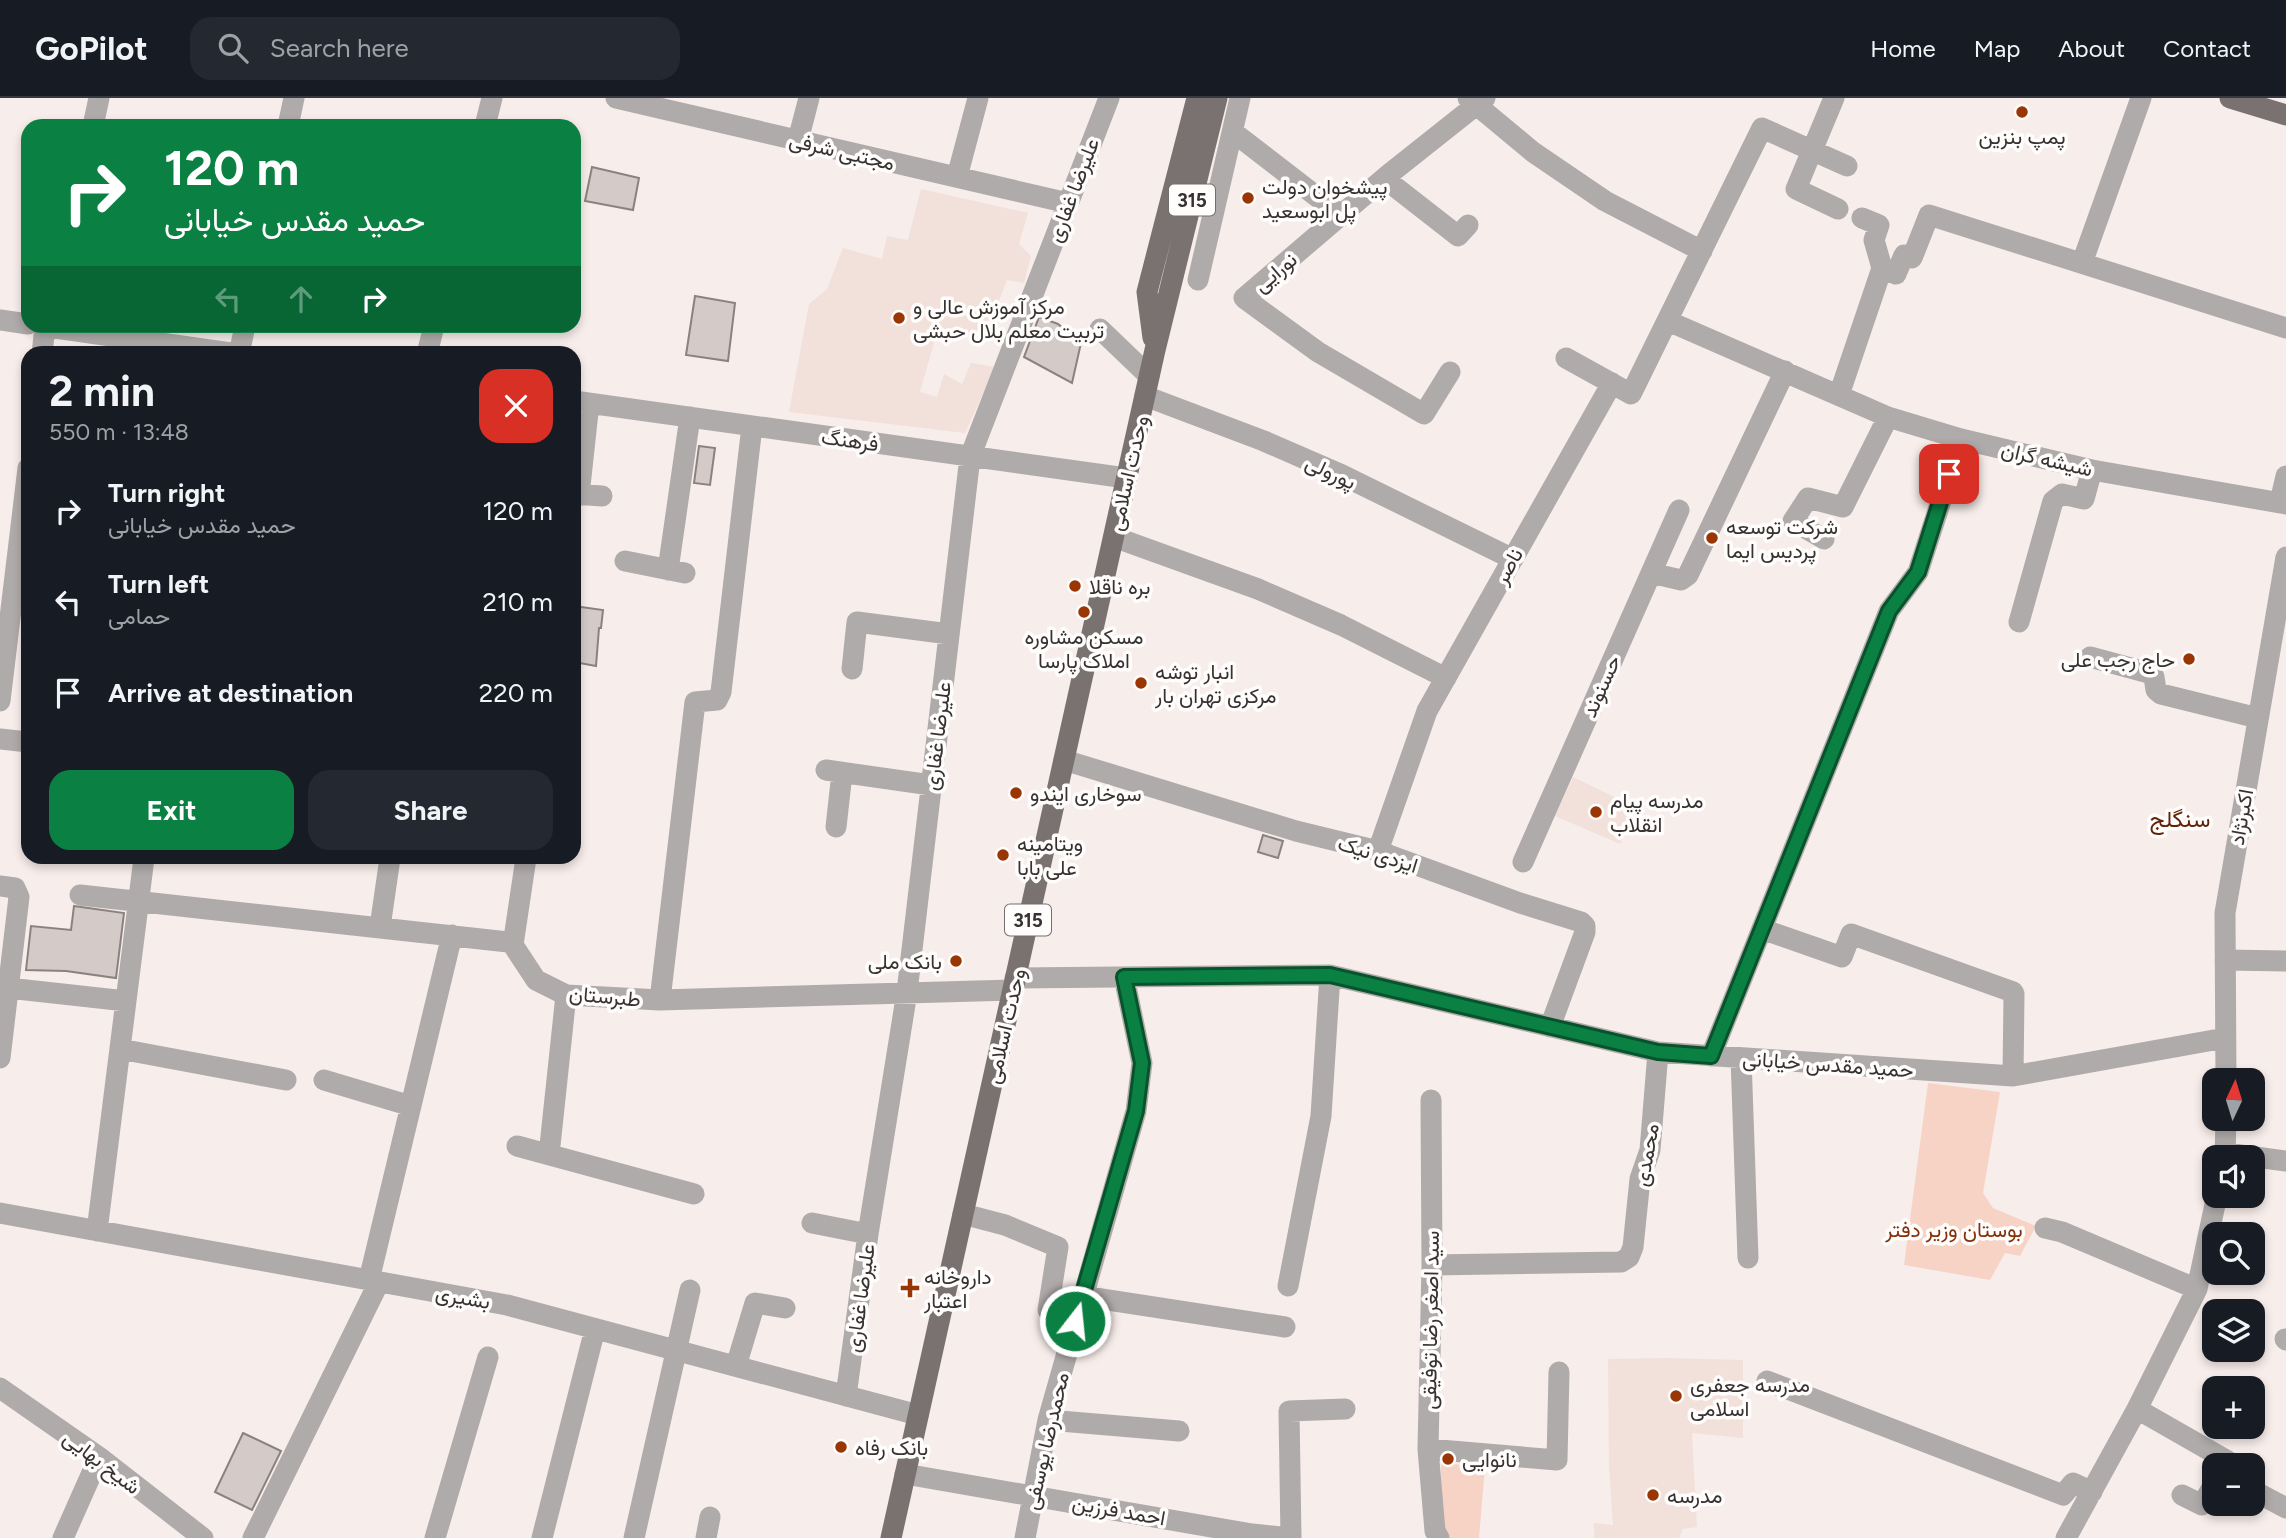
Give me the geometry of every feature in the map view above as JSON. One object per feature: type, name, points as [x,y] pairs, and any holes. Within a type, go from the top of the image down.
[{"type":"main road","name":"وحدت اسلامی","points":[[1155,350],[1147,292],[1197,98]]},
{"type":"main road","name":"وحدت اسلامی","points":[[891,1538],[1126,478],[1217,98]]},
{"type":"main road","points":[[2230,98],[2283,109]]},
{"type":"street","points":[[94,119],[99,98]]},
{"type":"street","points":[[290,119],[294,98]]},
{"type":"street","points":[[487,119],[492,98]]},
{"type":"street","name":"مجتبی شرفی","points":[[616,98],[1068,203]]},
{"type":"street","points":[[798,140],[809,98]]},
{"type":"street","points":[[957,177],[978,98]]},
{"type":"street","name":"علیرضا غفاری","points":[[846,1396],[868,1234],[907,992],[970,457],[1110,98]]},
{"type":"street","points":[[1198,280],[1240,98]]},
{"type":"street","points":[[1834,98],[1796,189],[1838,209]]},
{"type":"street","points":[[2082,263],[2141,98]]},
{"type":"street","points":[[1476,101],[1533,152],[1605,201],[1702,251]]},
{"type":"street","name":"نورایی","points":[[1450,372],[1424,414],[1318,352],[1244,298],[1476,101]]},
{"type":"street","points":[[1566,358],[1632,394],[1762,128],[1847,166]]},
{"type":"street","points":[[1233,131],[1342,216]]},
{"type":"street","points":[[1385,178],[1458,236],[1468,225]]},
{"type":"street","points":[[1882,268],[1896,274],[1904,255],[1912,258],[1930,215],[2286,328]]},
{"type":"street","points":[[1839,395],[1882,268],[1874,240],[1879,225],[1862,218]]},
{"type":"street","points":[[0,320],[21,323]]},
{"type":"street","name":"شیشه گران","points":[[1668,321],[1888,417],[1961,439],[2092,470],[2283,503]]},
{"type":"street","points":[[1100,329],[1147,386]]},
{"type":"street","points":[[90,333],[174,346]]},
{"type":"street","points":[[1651,573],[1681,580],[1688,575],[1785,372]]},
{"type":"street","name":"ناصر","points":[[1378,851],[1427,711],[1612,383]]},
{"type":"street","name":"پورولی","points":[[1147,386],[1342,475],[1513,559]]},
{"type":"street","points":[[581,420],[582,402]]},
{"type":"street","name":"فرهنگ","points":[[582,402],[1126,478]]},
{"type":"street","points":[[625,561],[677,571],[690,417]]},
{"type":"street","points":[[1824,539],[1793,521],[1808,498],[1843,507],[1888,417]]},
{"type":"street","points":[[660,1000],[695,702],[717,700],[720,697],[752,426]]},
{"type":"street","points":[[1711,1056],[1889,611],[1918,572],[1961,439]]},
{"type":"street","points":[[2019,622],[2053,501],[2062,494],[2084,499],[2092,470]]},
{"type":"street","points":[[2283,503],[2286,476]]},
{"type":"street","points":[[581,494],[602,496]]},
{"type":"street","name":"حسنوند","points":[[1523,862],[1679,510]]},
{"type":"street","points":[[1114,537],[1258,589],[1341,625],[1446,678]]},
{"type":"street","points":[[0,701],[6,605],[21,550]]},
{"type":"street","name":"اکبرنژاد","points":[[2225,1068],[2225,913],[2286,557]]},
{"type":"street","points":[[852,669],[858,622],[949,634]]},
{"type":"street","points":[[2090,657],[2149,673],[2154,677],[2158,693],[2258,718]]},
{"type":"street","points":[[0,739],[21,741]]},
{"type":"street","name":"ایزدی نیک","points":[[1064,760],[1296,831],[1378,851],[1520,903],[1581,922],[1585,926],[1585,932],[1550,1027]]},
{"type":"street","points":[[836,827],[834,771],[931,785]]},
{"type":"street","points":[[97,1231],[143,864]]},
{"type":"street","points":[[380,928],[389,864]]},
{"type":"street","points":[[80,895],[452,935],[502,941],[513,945],[525,864]]},
{"type":"street","points":[[0,886],[15,888],[19,897],[0,1058]]},
{"type":"street","points":[[1762,929],[1842,957],[1851,934],[2012,992],[2013,1076]]},
{"type":"street","points":[[253,1538],[374,1281],[411,1106],[452,935]]},
{"type":"street","name":"طبرستان","points":[[513,945],[536,980],[566,995],[660,1000],[907,992],[1014,984]]},
{"type":"street","points":[[2225,960],[2286,961]]},
{"type":"street","points":[[1288,1286],[1321,1116],[1330,975]]},
{"type":"street","name":"حمید مقدس خیابانی","points":[[1014,984],[1124,977],[1330,975],[1658,1052],[2013,1076],[2225,1038]]},
{"type":"street","name":"محمدرضا یوسفی","points":[[1025,1538],[1048,1420],[1136,1111],[1142,1063],[1124,977]]},
{"type":"street","points":[[8,988],[126,1000]]},
{"type":"street","points":[[550,1155],[566,995]]},
{"type":"street","points":[[120,1049],[286,1080]]},
{"type":"street","name":"محمدی","points":[[1432,1265],[1621,1262],[1629,1257],[1633,1247],[1640,1179],[1650,1150],[1658,1052]]},
{"type":"street","points":[[1741,1058],[1748,1258]]},
{"type":"street","points":[[324,1080],[411,1106]]},
{"type":"street","name":"سید اصغر رضا توفیقی","points":[[1431,1100],[1432,1265],[1428,1449],[1435,1531],[1439,1538]]},
{"type":"street","points":[[517,1146],[694,1194]]},
{"type":"street","points":[[2265,1159],[2286,1161]]},
{"type":"street","points":[[2066,1538],[2137,1409],[2197,1289],[2214,1208]]},
{"type":"street","name":"بشیری","points":[[0,1213],[508,1305],[918,1415]]},
{"type":"street","points":[[962,1214],[1005,1225],[1058,1247],[1048,1310]]},
{"type":"street","points":[[812,1223],[868,1234]]},
{"type":"street","points":[[2045,1228],[2197,1289]]},
{"type":"street","points":[[634,1538],[690,1290]]},
{"type":"street","points":[[1082,1296],[1285,1327]]},
{"type":"street","points":[[736,1366],[755,1303],[785,1308]]},
{"type":"street","points":[[542,1538],[595,1329]]},
{"type":"street","points":[[435,1538],[488,1357]]},
{"type":"street","points":[[1428,1449],[1557,1460],[1559,1372]]},
{"type":"street","points":[[1767,1381],[2063,1495],[2066,1495],[2073,1483],[2092,1492]]},
{"type":"street","name":"شیخ بهایی","points":[[0,1388],[99,1457],[203,1538]]},
{"type":"street","points":[[1292,1538],[1289,1412],[1345,1409]]},
{"type":"street","points":[[2137,1409],[2210,1453]]},
{"type":"street","points":[[1048,1420],[1179,1431]]},
{"type":"street","points":[[63,1538],[99,1457]]},
{"type":"street","name":"احمد فرزین","points":[[905,1474],[1251,1536],[1292,1538]]},
{"type":"street","points":[[2182,1494],[2202,1505]]},
{"type":"street","points":[[2265,1497],[2286,1508]]},
{"type":"street","points":[[706,1538],[710,1517]]},
{"type":"shaded area","name":"مرکز آموزش عالی و تربیت معلم بلال حبشی","points":[[921,189],[1028,213],[1019,244],[1031,256],[1024,283],[1007,280],[984,339],[937,332],[920,392],[937,397],[944,374],[962,384],[971,363],[995,367],[965,433],[789,412],[809,304],[827,289],[843,248],[882,259],[887,236],[908,240]]},
{"type":"shaded area","name":"مدرسه پیام انقلاب","points":[[1573,777],[1637,808],[1620,844],[1555,816]]},
{"type":"shaded area","name":"مدرسه جعفری اسلامی","points":[[1608,1359],[1743,1360],[1743,1438],[1692,1433],[1697,1527],[1683,1529],[1679,1538],[1594,1538],[1594,1523],[1613,1525],[1609,1467]]},
{"type":"green space","name":"بوستان وزیر دفتر","points":[[1928,1083],[2000,1092],[1983,1193],[1993,1208],[2036,1226],[2020,1256],[2005,1253],[1990,1280],[1904,1265]]},
{"type":"green space","points":[[1441,1463],[1485,1467],[1479,1538],[1448,1538],[1441,1519]]},
{"type":"building","points":[[592,167],[639,178],[633,210],[585,201]]},
{"type":"building","points":[[695,296],[735,303],[728,361],[686,355]]},
{"type":"building","points":[[1039,317],[1058,324],[1081,343],[1072,383],[1024,357]]},
{"type":"building","points":[[699,446],[715,448],[710,485],[694,483]]},
{"type":"building","points":[[581,607],[603,610],[596,666],[581,663]]},
{"type":"building","points":[[1263,835],[1283,841],[1278,858],[1258,852]]},
{"type":"building","points":[[74,906],[124,913],[116,978],[66,971],[26,970],[31,926],[71,930]]},
{"type":"building","points":[[243,1433],[281,1451],[252,1510],[215,1492]]},
{"type":"place","name":"پمپ بنزین","points":[[2022,112]]},
{"type":"place","name":"پیشخوان دولت پل ابوسعید","points":[[1248,198]]},
{"type":"place","name":"مرکز آموزش عالی و تربیت معلم بلال حبشی","points":[[899,318]]},
{"type":"place","name":"شرکت توسعه پردیس ایما","points":[[1712,538]]},
{"type":"place","name":"بره ناقلا","points":[[1075,586]]},
{"type":"place","name":"مسکن مشاوره املاک پارسا","points":[[1084,612]]},
{"type":"place","name":"حاج رجب علی","points":[[2189,659]]},
{"type":"place","name":"انبار توشه مرکزی تهران بار","points":[[1141,683]]},
{"type":"place","name":"سوخاری ایندو","points":[[1016,793]]},
{"type":"place","name":"مدرسه پیام انقلاب","points":[[1596,812]]},
{"type":"place","name":"ویتامینه علی بابا","points":[[1003,855]]},
{"type":"place","name":"بانک ملی","points":[[956,961]]},
{"type":"place","name":"داروخانه اعتبار","points":[[910,1288]]},
{"type":"place","name":"مدرسه جعفری اسلامی","points":[[1676,1396]]},
{"type":"place","name":"بانک رفاه","points":[[841,1447]]},
{"type":"place","name":"نانوایی","points":[[1448,1459]]},
{"type":"place","name":"مدرسه","points":[[1653,1495]]},
{"type":"district","name":"سنگلج","points":[[2180,819]]},
{"type":"route","points":[[1075,1321],[1136,1111],[1142,1063],[1124,977],[1330,975],[1658,1052],[1711,1056],[1889,611],[1918,572],[1949,474]]}]
